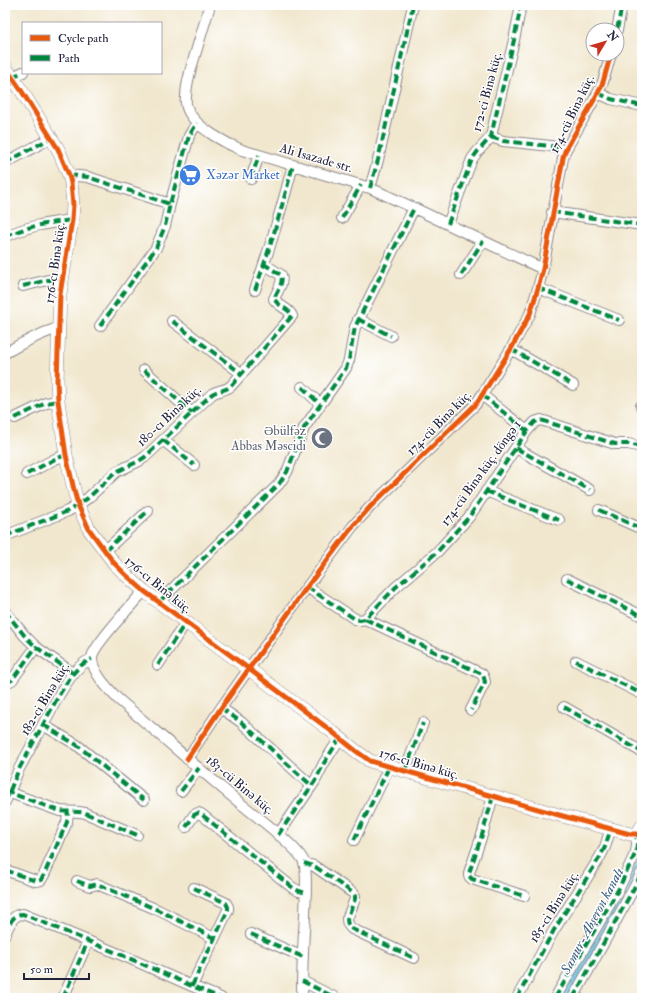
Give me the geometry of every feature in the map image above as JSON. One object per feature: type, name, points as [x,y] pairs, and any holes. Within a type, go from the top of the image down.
[{"type":"street","name":"Ali Isazade str.","points":[[210,5],[187,88],[187,107],[190,115],[197,123],[231,146],[259,156],[366,186],[543,269]]},
{"type":"street","points":[[342,218],[366,186],[380,152],[413,5]]},
{"type":"street","name":"172-ci Binə küç.","points":[[448,224],[472,159],[491,137],[521,5]]},
{"type":"street","points":[[619,22],[622,5]]},
{"type":"street","name":"174-cü Binə küç.","points":[[187,759],[307,587],[361,516],[462,418],[482,395],[511,349],[530,314],[538,288],[543,269],[552,212],[565,151],[598,93],[609,62]]},
{"type":"street","name":"176-cı Binə küç.","points":[[12,77],[58,149],[69,175],[72,195],[72,220],[60,294],[57,380],[58,400],[66,455],[78,505],[89,529],[105,551],[125,574],[144,591],[370,761],[630,834],[640,832]]},
{"type":"street","points":[[598,93],[642,106]]},
{"type":"street","points":[[100,326],[156,248],[165,226],[189,136],[197,123]]},
{"type":"street","points":[[491,137],[503,141],[551,146],[565,151]]},
{"type":"street","points":[[5,163],[51,138]]},
{"type":"street","points":[[251,179],[259,156]]},
{"type":"street","points":[[255,290],[293,165]]},
{"type":"street","points":[[69,175],[88,177],[170,204]]},
{"type":"street","points":[[159,602],[279,484],[287,472],[304,428],[346,368],[358,319],[414,208]]},
{"type":"street","points":[[552,212],[642,225]]},
{"type":"street","points":[[5,237],[23,229],[72,220]]},
{"type":"street","points":[[461,275],[483,241]]},
{"type":"street","name":"180-cı Binə küç.","points":[[5,536],[68,511],[78,505],[88,498],[111,475],[145,457],[212,394],[216,391],[227,389],[242,374],[292,316],[289,311],[277,304],[274,299],[282,282],[281,275],[264,264]]},
{"type":"street","points":[[23,286],[48,280],[62,280]]},
{"type":"street","points":[[538,288],[619,320]]},
{"type":"street","points":[[358,319],[391,336]]},
{"type":"street","points":[[172,321],[242,374]]},
{"type":"street","points":[[5,352],[41,334],[58,328]]},
{"type":"street","points":[[511,349],[573,385]]},
{"type":"street","points":[[144,370],[192,413]]},
{"type":"street","points":[[302,387],[320,404]]},
{"type":"street","points":[[482,395],[527,431]]},
{"type":"street","points":[[15,418],[58,400]]},
{"type":"street","name":"174-cü Binə küç. döngə 1","points":[[365,619],[396,587],[437,552],[469,517],[527,431],[535,422],[541,420],[615,444],[628,444],[642,447]]},
{"type":"street","points":[[163,440],[194,465]]},
{"type":"street","points":[[516,448],[590,490]]},
{"type":"street","points":[[27,474],[66,455]]},
{"type":"street","points":[[486,491],[559,520]]},
{"type":"street","points":[[599,510],[642,529]]},
{"type":"street","points":[[105,551],[148,511]]},
{"type":"street","points":[[567,579],[642,616]]},
{"type":"street","points":[[307,587],[355,619],[365,619],[482,674],[485,682],[471,710]]},
{"type":"street","points":[[92,659],[96,648],[144,591]]},
{"type":"street","points":[[5,611],[24,635],[36,647],[74,674]]},
{"type":"street","points":[[158,666],[186,622]]},
{"type":"street","points":[[5,682],[12,680],[36,647]]},
{"type":"street","name":"182-ci Binə küç.","points":[[5,802],[7,792],[59,695],[74,674],[85,662],[92,659]]},
{"type":"street","name":"183-cü Binə küç.","points":[[92,659],[96,672],[108,689],[118,699],[295,849],[304,862]]},
{"type":"street","points":[[576,661],[642,694]]},
{"type":"street","points":[[564,707],[642,752]]},
{"type":"street","points":[[222,708],[240,722],[312,786]]},
{"type":"street","points":[[405,771],[423,723]]},
{"type":"street","points":[[43,725],[76,745],[144,800]]},
{"type":"street","points":[[278,835],[312,786],[324,763],[340,738]]},
{"type":"street","points":[[354,840],[389,767]]},
{"type":"street","points":[[181,791],[199,768]]},
{"type":"street","points":[[7,792],[60,811],[85,813],[137,835]]},
{"type":"street","points":[[494,796],[469,876],[472,879],[524,896]]},
{"type":"street","points":[[5,870],[36,881],[41,880],[67,822],[68,812]]},
{"type":"street","points":[[186,827],[194,815],[198,813],[201,814],[293,888],[306,893]]},
{"type":"street","name":"185-ci Binə küç.","points":[[517,998],[554,930],[600,857],[611,828]]},
{"type":"street","points":[[555,998],[618,890],[636,852],[640,832]]},
{"type":"street","points":[[302,998],[306,893],[306,869],[304,862]]},
{"type":"street","points":[[304,862],[314,866],[353,893],[355,899],[347,920],[347,923],[352,929],[414,958]]},
{"type":"street","points":[[574,998],[642,872]]},
{"type":"street","points":[[77,881],[90,886],[97,884],[158,910],[214,938]]},
{"type":"street","points":[[192,986],[228,910],[226,903],[194,888]]},
{"type":"street","points":[[5,934],[14,918],[17,915],[23,914],[221,998]]},
{"type":"street","points":[[251,934],[303,957]]},
{"type":"street","points":[[63,998],[88,941]]},
{"type":"street","points":[[302,981],[336,998]]},
{"type":"waterway","name":"Samur-Abşeron kanalı","points":[[566,998],[642,858]]},
{"type":"marked path","points":[[370,188],[378,160],[413,5]]},
{"type":"marked path","points":[[448,224],[472,159],[491,137],[521,5]]},
{"type":"marked path","points":[[619,22],[622,5]]},
{"type":"marked path","points":[[12,77],[22,72]]},
{"type":"marked path","points":[[5,86],[15,82]]},
{"type":"marked path","points":[[598,93],[611,99],[642,106]]},
{"type":"marked path","points":[[100,326],[156,248],[165,226],[189,136],[197,123]]},
{"type":"marked path","points":[[491,137],[503,141],[551,146],[565,151]]},
{"type":"marked path","points":[[5,163],[51,138]]},
{"type":"marked path","points":[[251,179],[259,155]]},
{"type":"marked path","points":[[255,290],[276,228],[293,165]]},
{"type":"marked path","points":[[69,175],[88,177],[170,204]]},
{"type":"marked path","points":[[342,218],[361,185]]},
{"type":"marked path","points":[[159,602],[279,484],[287,472],[304,428],[346,368],[349,360],[355,327],[414,208]]},
{"type":"marked path","points":[[552,212],[642,225]]},
{"type":"marked path","points":[[5,237],[29,228],[72,220]]},
{"type":"marked path","points":[[461,275],[483,241]]},
{"type":"marked path","points":[[5,536],[68,511],[78,505],[88,498],[116,472],[145,457],[212,394],[231,386],[292,316],[289,311],[278,304],[274,299],[282,281],[281,275],[264,264]]},
{"type":"marked path","points":[[23,286],[48,280],[62,280]]},
{"type":"marked path","points":[[538,288],[619,320]]},
{"type":"marked path","points":[[358,319],[391,336]]},
{"type":"marked path","points":[[172,321],[242,374]]},
{"type":"marked path","points":[[511,349],[573,385]]},
{"type":"marked path","points":[[144,370],[192,413]]},
{"type":"marked path","points":[[302,387],[320,404]]},
{"type":"marked path","points":[[482,395],[527,431]]},
{"type":"marked path","points":[[15,418],[46,403],[58,401]]},
{"type":"marked path","points":[[307,587],[355,619],[365,619],[396,587],[437,552],[469,517],[527,431],[535,422],[541,420],[615,444],[628,444],[642,447]]},
{"type":"marked path","points":[[163,440],[194,465]]},
{"type":"marked path","points":[[516,448],[590,490]]},
{"type":"marked path","points":[[27,474],[55,459],[66,455]]},
{"type":"marked path","points":[[486,491],[559,520]]},
{"type":"marked path","points":[[599,510],[642,529]]},
{"type":"marked path","points":[[105,551],[148,511]]},
{"type":"marked path","points":[[567,579],[642,616]]},
{"type":"marked path","points":[[5,611],[24,635],[36,647]]},
{"type":"marked path","points":[[365,619],[482,674],[485,682],[471,710]]},
{"type":"marked path","points":[[158,665],[186,622]]},
{"type":"marked path","points":[[5,682],[12,680],[36,647],[74,674]]},
{"type":"marked path","points":[[5,802],[19,769],[59,695],[77,669],[92,659]]},
{"type":"marked path","points":[[576,661],[642,694]]},
{"type":"marked path","points":[[564,707],[642,752]]},
{"type":"marked path","points":[[221,708],[241,722],[312,786]]},
{"type":"marked path","points":[[405,771],[423,723]]},
{"type":"marked path","points":[[43,725],[77,745],[144,800]]},
{"type":"marked path","points":[[278,835],[315,781],[324,763],[340,738]]},
{"type":"marked path","points":[[354,840],[389,767]]},
{"type":"marked path","points":[[181,791],[199,768]]},
{"type":"marked path","points":[[5,791],[60,811],[85,813],[137,835]]},
{"type":"marked path","points":[[493,796],[469,876],[472,879],[524,896]]},
{"type":"marked path","points":[[5,870],[36,881],[41,880],[67,822],[68,812]]},
{"type":"marked path","points":[[186,827],[194,815],[198,813],[201,814],[293,888],[306,893]]},
{"type":"marked path","points":[[517,998],[554,930],[600,857],[611,828]]},
{"type":"marked path","points":[[555,998],[618,890],[636,852],[636,834]]},
{"type":"marked path","points":[[304,863],[314,866],[353,893],[355,899],[347,919],[348,925],[352,929],[414,958]]},
{"type":"marked path","points":[[573,998],[642,872]]},
{"type":"marked path","points":[[77,881],[90,886],[97,884],[158,910],[214,938]]},
{"type":"marked path","points":[[192,986],[228,910],[226,903],[194,888]]},
{"type":"marked path","points":[[5,934],[14,918],[23,914],[221,998]]},
{"type":"marked path","points":[[251,934],[303,957]]},
{"type":"marked path","points":[[63,998],[88,941]]},
{"type":"marked path","points":[[302,981],[336,998]]},
{"type":"cycle path","points":[[187,759],[221,708],[307,587],[353,526],[371,506],[475,405],[511,349],[530,314],[538,288],[543,269],[565,151],[598,93],[609,62]]},
{"type":"cycle path","points":[[5,67],[58,149],[71,183],[73,205],[72,220],[60,294],[57,380],[58,401],[66,455],[78,505],[89,529],[114,563],[144,591],[370,761],[559,815],[630,834],[636,834],[642,837]]},
{"type":"place","name":"Xəzər Market","points":[[190,175]]},
{"type":"place","name":"Əbülfəz Abbas Məscidi","points":[[322,438]]}]
